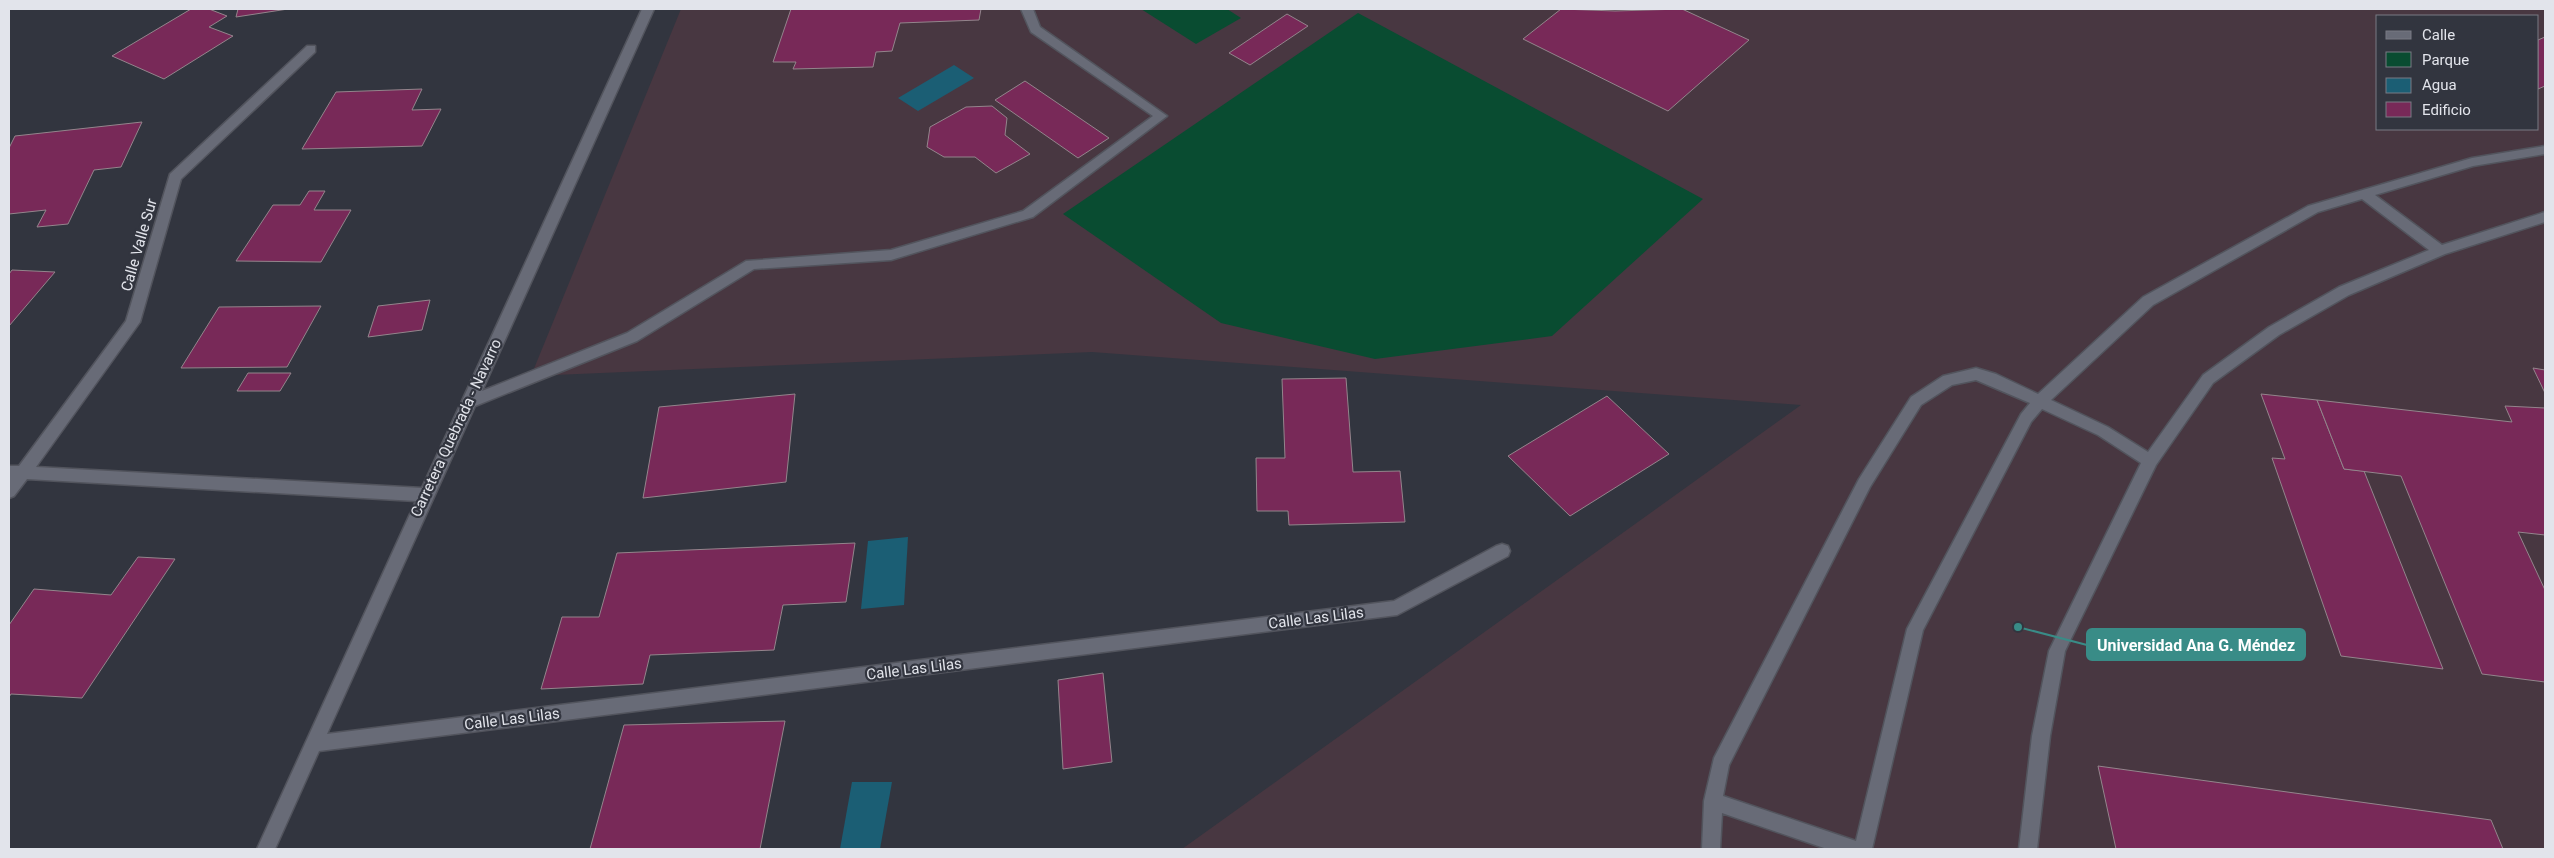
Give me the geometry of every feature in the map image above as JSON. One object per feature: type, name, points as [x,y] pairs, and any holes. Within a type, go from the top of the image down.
[{"type":"street","name":"Carretera Quebrada - Navarro","points":[[266,849],[425,495],[648,9]]},
{"type":"street","points":[[467,403],[632,337],[751,264],[891,255],[1028,214],[1161,116],[1035,29],[1026,9]]},
{"type":"street","name":"Calle Valle Sur","points":[[9,492],[16,472],[134,322],[175,177],[311,49]]},
{"type":"street","points":[[1863,849],[1915,629],[2026,418],[2040,401],[2148,301],[2313,209],[2472,162],[2545,150]]},
{"type":"street","points":[[2364,194],[2440,251]]},
{"type":"street","points":[[2028,849],[2040,736],[2057,651],[2150,461],[2208,379],[2266,336],[2344,291],[2440,251],[2484,235],[2545,217]]},
{"type":"street","points":[[1711,849],[1713,801],[1720,764],[1864,484],[1916,401],[1948,380],[1976,374],[1991,378],[2103,431],[2150,461]]},
{"type":"street","points":[[16,472],[425,495]]},
{"type":"street","name":"Calle Las Lilas","points":[[314,744],[1397,608],[1502,552]]},
{"type":"street","points":[[1713,801],[1852,849]]},
{"type":"shaded area","points":[[681,9],[2545,9],[2545,849],[1182,849],[1801,405],[1092,352],[531,376]]},
{"type":"green space","points":[[1141,9],[1227,9],[1241,18],[1196,44]]},
{"type":"green space","points":[[1358,13],[1703,199],[1552,336],[1375,359],[1221,323],[1063,214]]},
{"type":"water","points":[[954,65],[974,78],[918,111],[898,98]]},
{"type":"water","points":[[908,537],[904,605],[861,609],[868,541]]},
{"type":"water","points":[[852,782],[892,782],[880,849],[840,849]]},
{"type":"building","points":[[191,9],[209,9],[227,16],[209,27],[233,36],[164,79],[112,56]]},
{"type":"building","points":[[238,9],[288,9],[236,17]]},
{"type":"building","points":[[791,9],[981,9],[979,20],[900,23],[892,51],[876,52],[873,67],[793,69],[796,62],[773,62]]},
{"type":"building","points":[[1561,9],[1615,11],[1682,9],[1749,40],[1668,111],[1523,39]]},
{"type":"building","points":[[1287,14],[1308,26],[1250,65],[1229,53]]},
{"type":"building","points":[[2545,37],[2545,86],[2539,89],[2539,40]]},
{"type":"building","points":[[1025,81],[1109,138],[1078,158],[995,100]]},
{"type":"building","points":[[422,89],[412,110],[441,109],[422,146],[302,149],[336,92]]},
{"type":"building","points":[[992,106],[1007,118],[1005,135],[1030,154],[996,173],[975,157],[944,157],[927,147],[930,127],[966,107]]},
{"type":"building","points":[[142,122],[121,167],[94,170],[68,224],[37,227],[46,210],[9,214],[9,148],[15,136]]},
{"type":"building","points":[[309,191],[325,191],[314,210],[351,210],[321,262],[236,261],[273,205],[300,205]]},
{"type":"building","points":[[12,270],[55,272],[9,326],[9,274]]},
{"type":"building","points":[[430,300],[422,330],[368,337],[378,306]]},
{"type":"building","points":[[321,306],[287,367],[181,368],[219,307]]},
{"type":"building","points":[[2533,368],[2545,370],[2545,393]]},
{"type":"building","points":[[248,373],[291,373],[280,391],[237,391]]},
{"type":"building","points":[[1346,378],[1353,472],[1400,471],[1405,522],[1289,525],[1288,511],[1257,511],[1256,458],[1285,458],[1282,379]]},
{"type":"building","points":[[795,394],[786,482],[643,498],[659,407]]},
{"type":"building","points":[[2261,394],[2317,400],[2344,469],[2364,471],[2443,669],[2341,656],[2272,458],[2285,459]]},
{"type":"building","points":[[1607,396],[1669,454],[1570,516],[1508,456]]},
{"type":"building","points":[[2317,400],[2512,422],[2505,406],[2545,408],[2545,535],[2518,532],[2545,590],[2545,682],[2482,674],[2401,476],[2344,469]]},
{"type":"building","points":[[855,543],[846,602],[783,605],[774,650],[650,655],[643,684],[541,689],[562,617],[599,617],[617,553]]},
{"type":"building","points":[[138,557],[175,559],[82,698],[11,694],[9,697],[9,625],[34,589],[111,595]]},
{"type":"building","points":[[1103,673],[1112,762],[1063,769],[1058,680]]},
{"type":"building","points":[[785,721],[760,849],[590,849],[624,725]]},
{"type":"building","points":[[2098,766],[2491,820],[2503,849],[2116,849]]},
{"type":"place","name":"Universidad Ana G. Méndez","points":[[2018,627]]}]
